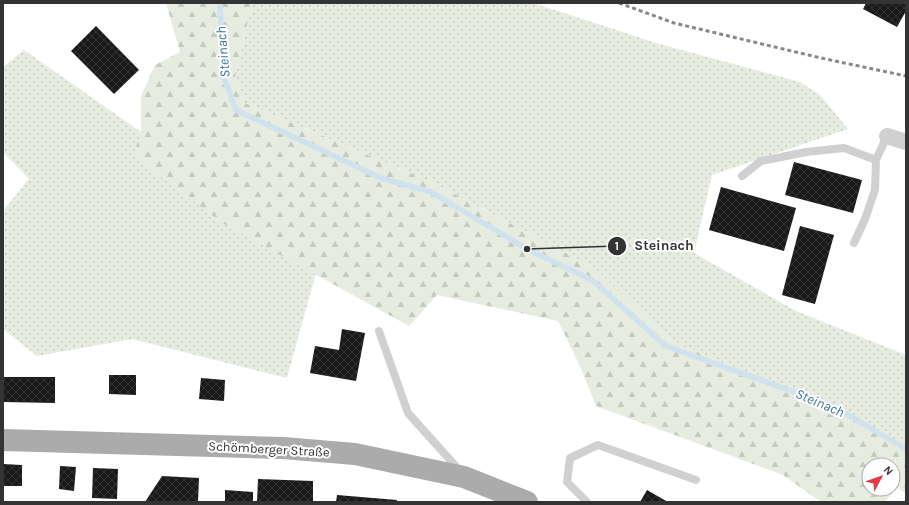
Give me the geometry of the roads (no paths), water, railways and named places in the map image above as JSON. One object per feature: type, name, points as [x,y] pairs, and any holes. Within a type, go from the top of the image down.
[{"type":"main road","name":"Schömberger Straße","points":[[3,440],[283,448],[355,454],[464,477],[527,502]]},
{"type":"street","points":[[888,136],[906,142]]},
{"type":"lane","points":[[854,243],[865,219],[874,190],[876,160],[888,136]]},
{"type":"lane","points":[[742,176],[761,161],[806,152],[844,148],[876,160]]},
{"type":"lane","points":[[378,331],[408,413],[464,477]]},
{"type":"lane","points":[[586,502],[567,482],[570,458],[598,445],[696,480]]},
{"type":"waterway","name":"Steinach","points":[[220,3],[223,76],[236,110],[381,178],[431,192],[527,249],[592,280],[666,346],[833,406],[906,449]]},
{"type":"railway","points":[[619,3],[674,23],[821,58],[906,76]]},
{"type":"place","name":"Steinach","points":[[527,249]]}]
